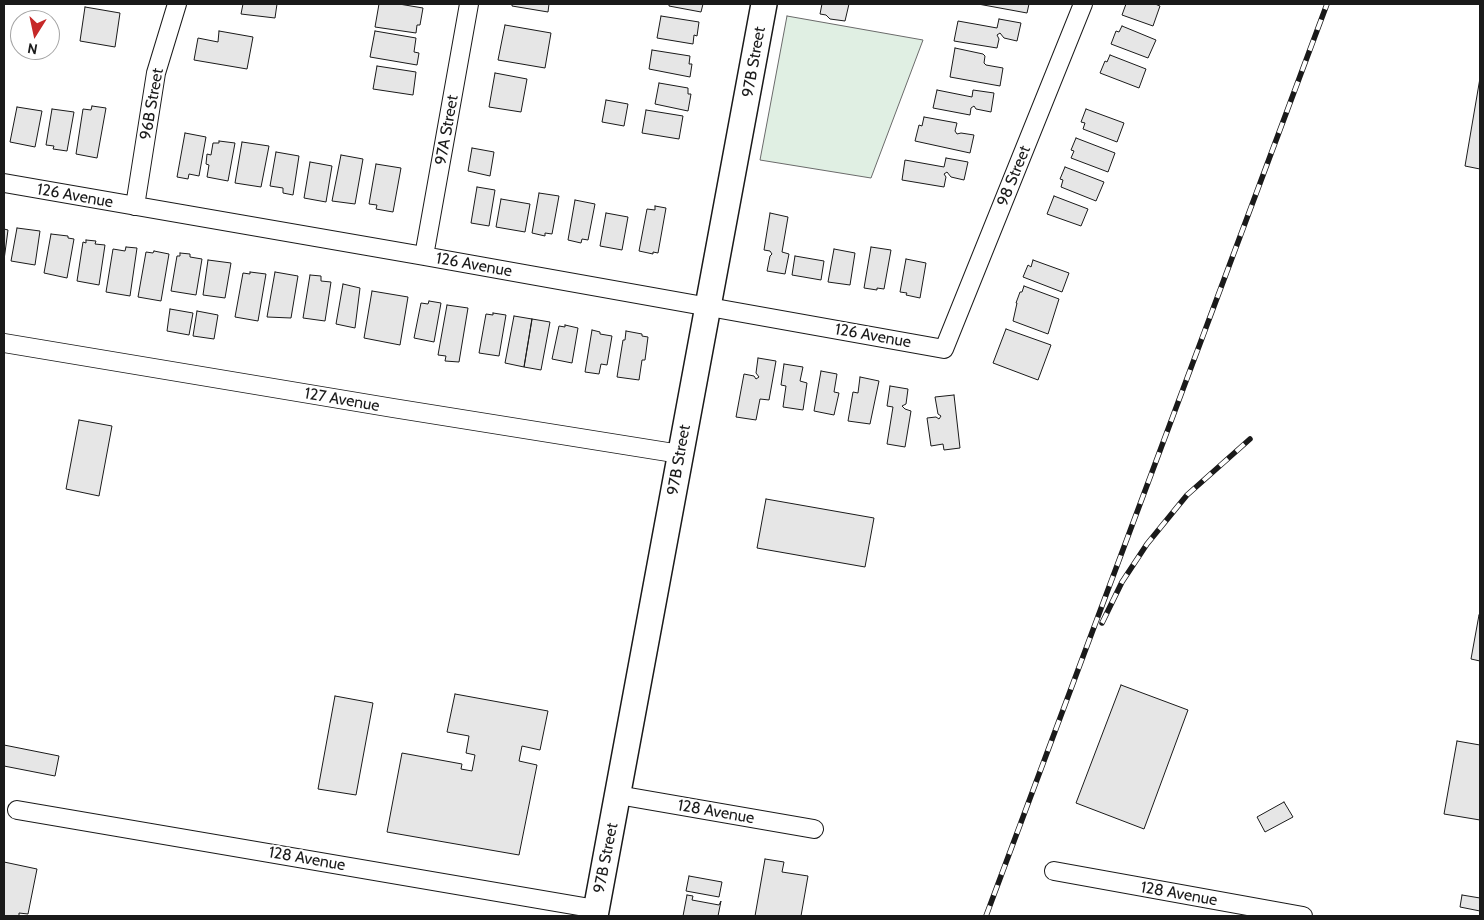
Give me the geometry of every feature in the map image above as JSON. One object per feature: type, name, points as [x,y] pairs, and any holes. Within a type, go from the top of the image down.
[{"type":"street","name":"96B Street","points":[[135,206],[156,73],[177,4]]},
{"type":"street","name":"97A Street","points":[[424,256],[468,4]]},
{"type":"street","name":"97B Street","points":[[596,913],[764,4]]},
{"type":"street","name":"98 Street","points":[[944,349],[1083,4]]},
{"type":"street","name":"126 Avenue","points":[[4,183],[944,349]]},
{"type":"street","name":"127 Avenue","points":[[4,343],[680,454]]},
{"type":"street","name":"128 Avenue","points":[[618,795],[814,829]]},
{"type":"street","name":"128 Avenue","points":[[17,810],[596,913]]},
{"type":"street","name":"128 Avenue","points":[[1054,871],[1303,916]]},
{"type":"green space","points":[[787,16],[923,40],[871,178],[760,160]]},
{"type":"building","points":[[243,4],[277,4],[275,18],[241,14]]},
{"type":"building","points":[[379,4],[399,4],[423,8],[420,25],[417,25],[416,33],[375,27]]},
{"type":"building","points":[[512,4],[549,4],[548,12],[512,6]]},
{"type":"building","points":[[669,4],[703,4],[701,12],[669,6]]},
{"type":"building","points":[[822,4],[849,4],[845,21],[830,19],[826,15],[820,14]]},
{"type":"building","points":[[978,4],[1029,4],[1027,13]]},
{"type":"building","points":[[1126,4],[1155,4],[1160,6],[1153,26],[1122,15]]},
{"type":"building","points":[[85,7],[120,13],[115,47],[80,41]]},
{"type":"building","points":[[661,16],[699,22],[697,36],[694,35],[693,44],[657,38]]},
{"type":"building","points":[[999,19],[1021,23],[1017,41],[1004,38],[1000,33],[997,35],[999,39],[997,48],[954,41],[958,21],[997,28]]},
{"type":"building","points":[[505,25],[551,33],[545,68],[498,60]]},
{"type":"building","points":[[1122,26],[1156,40],[1148,58],[1111,44],[1116,31],[1119,32]]},
{"type":"building","points":[[219,31],[253,37],[247,69],[194,60],[198,38],[218,42]]},
{"type":"building","points":[[375,31],[416,38],[414,52],[419,53],[417,65],[370,57]]},
{"type":"building","points":[[955,48],[983,54],[986,65],[1003,68],[1000,86],[950,77]]},
{"type":"building","points":[[652,50],[690,56],[689,64],[692,64],[690,77],[649,69]]},
{"type":"building","points":[[1110,55],[1146,69],[1139,88],[1100,73]]},
{"type":"building","points":[[377,66],[416,72],[413,95],[373,89]]},
{"type":"building","points":[[495,73],[527,79],[521,112],[489,107]]},
{"type":"building","points":[[1480,78],[1480,169],[1465,166]]},
{"type":"building","points":[[659,83],[688,88],[688,94],[691,94],[688,111],[655,104]]},
{"type":"building","points":[[937,90],[972,97],[973,90],[994,93],[991,112],[976,109],[974,106],[971,108],[970,115],[933,108]]},
{"type":"building","points":[[606,100],[628,104],[624,126],[602,122]]},
{"type":"building","points":[[92,106],[106,108],[97,158],[76,154],[83,109],[91,110]]},
{"type":"building","points":[[17,107],[42,111],[35,147],[10,142]]},
{"type":"building","points":[[52,109],[74,112],[67,151],[53,149],[54,146],[46,145]]},
{"type":"building","points":[[1086,109],[1124,123],[1117,142],[1083,129],[1085,123],[1081,122]]},
{"type":"building","points":[[646,110],[683,116],[679,139],[642,133]]},
{"type":"building","points":[[924,117],[957,123],[955,131],[957,134],[974,135],[970,153],[915,141],[919,125],[922,126]]},
{"type":"building","points":[[185,133],[206,137],[199,176],[189,174],[188,179],[177,177]]},
{"type":"building","points":[[1076,138],[1115,153],[1108,172],[1071,158],[1074,151],[1071,150]]},
{"type":"building","points":[[219,141],[235,143],[228,181],[207,177],[209,165],[206,164],[207,154],[211,155],[213,143],[219,143]]},
{"type":"building","points":[[242,142],[269,146],[261,187],[235,183]]},
{"type":"building","points":[[472,148],[494,152],[490,176],[468,171]]},
{"type":"building","points":[[276,152],[299,156],[293,195],[283,193],[283,188],[270,186]]},
{"type":"building","points":[[341,155],[363,159],[355,204],[332,201]]},
{"type":"building","points":[[946,158],[968,162],[964,180],[951,177],[947,172],[944,174],[946,177],[944,187],[902,180],[905,160],[944,167]]},
{"type":"building","points":[[310,162],[332,166],[326,202],[304,198]]},
{"type":"building","points":[[376,164],[401,168],[393,212],[376,209],[377,205],[369,204]]},
{"type":"building","points":[[1065,167],[1104,182],[1096,201],[1061,187],[1063,180],[1060,179]]},
{"type":"building","points":[[477,187],[495,190],[489,226],[471,223]]},
{"type":"building","points":[[539,193],[559,196],[552,234],[545,233],[545,236],[532,233]]},
{"type":"building","points":[[1054,196],[1088,209],[1081,226],[1047,214]]},
{"type":"building","points":[[501,199],[530,204],[525,232],[496,227]]},
{"type":"building","points":[[575,200],[595,204],[588,240],[582,239],[581,243],[568,240]]},
{"type":"building","points":[[655,206],[666,208],[658,253],[653,252],[653,254],[639,251],[647,209],[655,210]]},
{"type":"building","points":[[606,213],[628,217],[622,250],[600,246]]},
{"type":"building","points":[[770,213],[788,217],[782,252],[789,254],[785,274],[767,271],[772,254],[770,251],[764,250]]},
{"type":"building","points":[[17,228],[40,231],[35,265],[11,261]]},
{"type":"building","points":[[4,229],[8,230],[4,260]]},
{"type":"building","points":[[51,234],[68,236],[68,238],[74,239],[67,278],[44,273]]},
{"type":"building","points":[[86,240],[96,241],[95,244],[105,245],[99,285],[77,281],[83,242],[86,243]]},
{"type":"building","points":[[126,247],[137,248],[130,296],[106,292],[113,249],[125,251]]},
{"type":"building","points":[[871,247],[891,250],[884,289],[864,288]]},
{"type":"building","points":[[834,249],[855,253],[850,285],[828,282]]},
{"type":"building","points":[[154,251],[169,254],[161,301],[138,297],[146,252],[153,253]]},
{"type":"building","points":[[180,253],[190,254],[190,257],[202,259],[196,295],[171,291],[177,256],[180,256]]},
{"type":"building","points":[[795,256],[824,261],[821,280],[792,275]]},
{"type":"building","points":[[906,259],[926,263],[920,298],[900,292]]},
{"type":"building","points":[[208,260],[231,263],[225,298],[203,295]]},
{"type":"building","points":[[1033,260],[1069,273],[1062,292],[1023,277],[1028,265],[1031,267]]},
{"type":"building","points":[[250,272],[266,274],[258,321],[235,317],[243,273],[250,274]]},
{"type":"building","points":[[275,272],[298,276],[291,318],[267,317]]},
{"type":"building","points":[[310,275],[321,276],[321,281],[331,282],[325,321],[303,318]]},
{"type":"building","points":[[343,284],[360,288],[355,328],[336,324]]},
{"type":"building","points":[[1024,286],[1059,299],[1048,334],[1013,321],[1016,303]]},
{"type":"building","points":[[372,291],[408,297],[400,345],[364,338]]},
{"type":"building","points":[[429,301],[441,303],[434,342],[414,338],[421,303],[428,304]]},
{"type":"building","points":[[447,305],[468,308],[459,362],[445,361],[446,356],[438,355]]},
{"type":"building","points":[[170,309],[193,313],[189,335],[167,331]]},
{"type":"building","points":[[197,311],[218,315],[214,339],[193,336]]},
{"type":"building","points":[[493,313],[506,315],[499,356],[479,353],[486,314],[493,315]]},
{"type":"building","points":[[514,316],[532,319],[524,367],[505,363]]},
{"type":"building","points":[[532,319],[550,322],[541,370],[524,367]]},
{"type":"building","points":[[565,325],[578,328],[572,363],[552,359],[559,326],[565,327]]},
{"type":"building","points":[[1006,329],[1051,345],[1038,380],[993,363]]},
{"type":"building","points":[[592,330],[600,332],[600,334],[612,336],[607,365],[601,364],[599,374],[585,372]]},
{"type":"building","points":[[626,331],[648,337],[645,360],[642,360],[639,380],[617,377]]},
{"type":"building","points":[[758,358],[776,361],[769,400],[760,399],[756,420],[736,417],[744,374],[754,376],[756,379],[759,377],[756,373]]},
{"type":"building","points":[[784,364],[803,367],[800,381],[807,383],[803,410],[783,407],[786,386],[781,385]]},
{"type":"building","points":[[821,371],[837,374],[834,392],[839,393],[834,415],[814,411]]},
{"type":"building","points":[[860,377],[879,381],[870,424],[848,421],[853,392],[858,393]]},
{"type":"building","points":[[890,386],[908,389],[906,404],[902,406],[911,411],[905,447],[887,444],[893,407],[887,406]]},
{"type":"building","points":[[954,395],[960,448],[944,450],[943,444],[931,446],[927,418],[936,417],[939,419],[941,416],[938,414],[935,397]]},
{"type":"building","points":[[79,420],[112,426],[99,496],[66,489]]},
{"type":"building","points":[[766,499],[874,518],[865,567],[757,548]]},
{"type":"building","points":[[1480,615],[1480,661],[1471,659]]},
{"type":"building","points":[[1121,685],[1188,710],[1144,829],[1076,803]]},
{"type":"building","points":[[455,694],[548,711],[540,750],[522,746],[519,761],[537,765],[519,855],[387,832],[402,753],[462,764],[461,769],[472,771],[475,755],[466,753],[469,736],[447,732]]},
{"type":"building","points":[[335,696],[373,703],[356,795],[318,789]]},
{"type":"building","points":[[1457,741],[1480,745],[1480,820],[1444,814]]},
{"type":"building","points":[[4,745],[59,756],[55,776],[4,766]]},
{"type":"building","points":[[1284,802],[1293,817],[1265,832],[1257,817]]},
{"type":"building","points":[[765,859],[784,862],[782,872],[808,876],[801,916],[755,916]]},
{"type":"building","points":[[4,862],[37,869],[28,914],[19,913],[19,916],[4,916]]},
{"type":"building","points":[[689,876],[722,882],[719,897],[686,891]]},
{"type":"building","points":[[687,895],[693,896],[692,900],[719,905],[721,901],[718,916],[683,916]]},
{"type":"building","points":[[1462,895],[1480,898],[1480,911],[1460,907]]},
{"type":"railway","points":[[986,916],[1327,4]]},
{"type":"railway","points":[[1102,623],[1122,582],[1147,544],[1187,495],[1250,439]]}]
